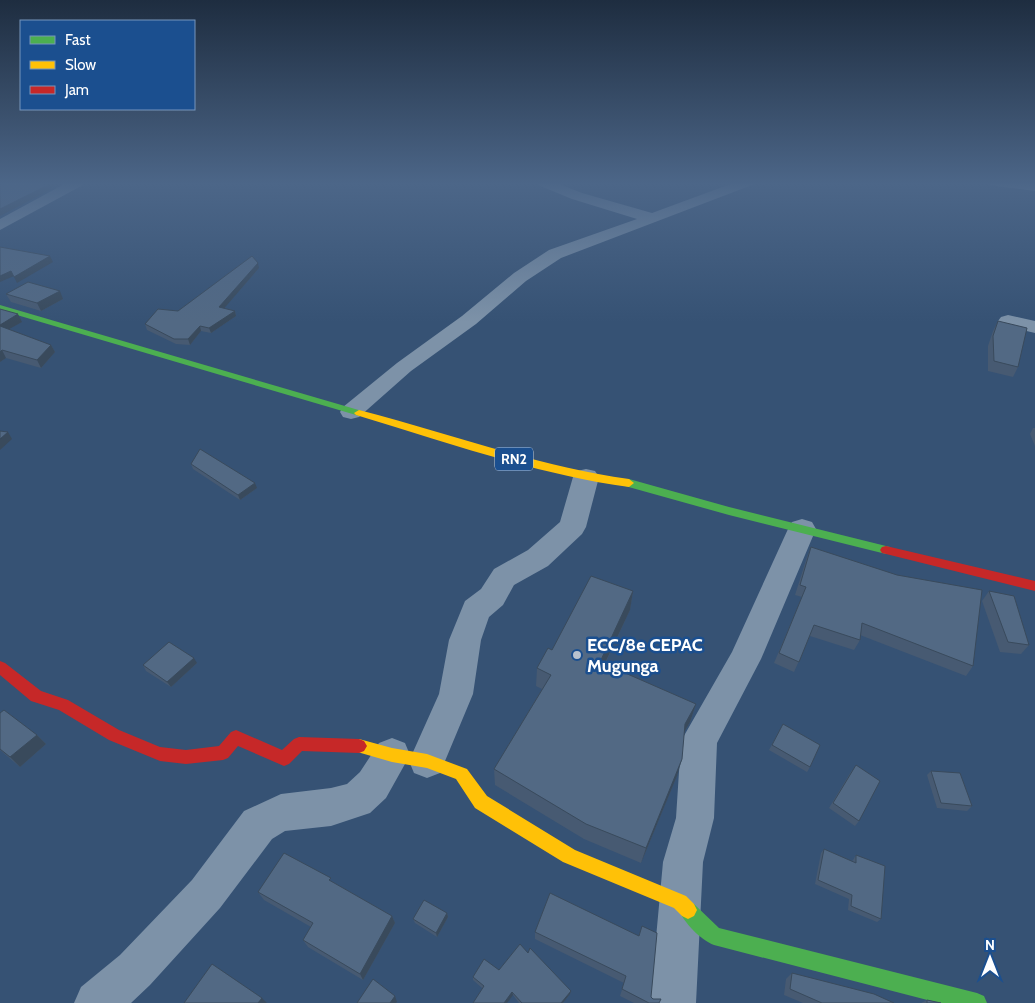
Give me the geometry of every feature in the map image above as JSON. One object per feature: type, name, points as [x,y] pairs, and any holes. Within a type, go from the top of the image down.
[{"type":"main road","name":"RN2","points":[[0,307],[351,412],[586,477],[626,482],[802,530],[1035,586]]},
{"type":"main road","points":[[0,667],[36,696],[63,705],[114,735],[160,754],[186,757],[223,753],[236,737],[284,759],[299,744],[364,746],[461,774],[481,802],[569,856],[680,902],[714,936],[977,1003]]},
{"type":"street","points":[[351,412],[404,367],[469,320],[520,277],[555,254],[622,229]]},
{"type":"street","points":[[1008,321],[1035,327]]},
{"type":"street","points":[[97,1003],[135,970],[206,894],[258,824],[281,813],[332,807],[357,800],[373,785],[409,758],[456,694],[465,640],[476,610],[492,597],[504,577],[538,558],[572,527],[586,477]]},
{"type":"street","points":[[673,1003],[683,862],[695,818],[699,741],[745,659],[802,530]]},
{"type":"building","points":[[0,247],[50,256],[14,277],[11,271],[0,276]]},
{"type":"building","points":[[252,256],[258,263],[219,307],[235,311],[209,328],[200,326],[188,339],[174,339],[145,324],[158,309],[178,311]]},
{"type":"building","points":[[28,282],[60,291],[37,303],[6,294]]},
{"type":"building","points":[[0,309],[18,314],[0,325]]},
{"type":"building","points":[[998,321],[1027,328],[1018,367],[994,361],[993,336]]},
{"type":"building","points":[[0,326],[51,345],[37,360],[2,350],[0,352]]},
{"type":"building","points":[[0,431],[8,432],[0,439]]},
{"type":"building","points":[[200,449],[255,483],[238,495],[191,464]]},
{"type":"building","points":[[811,547],[897,575],[982,590],[973,666],[862,623],[860,640],[814,625],[799,662],[779,653],[806,587],[800,585]]},
{"type":"building","points":[[591,576],[633,591],[600,662],[696,704],[685,724],[682,759],[646,848],[586,824],[494,769],[551,675],[537,668],[548,648],[552,650]]},
{"type":"building","points":[[989,591],[1014,596],[1029,645],[1008,642]]},
{"type":"building","points":[[169,642],[194,658],[167,682],[143,665]]},
{"type":"building","points":[[4,710],[37,735],[10,757],[0,749],[0,713]]},
{"type":"building","points":[[783,724],[820,745],[810,767],[772,745]]},
{"type":"building","points":[[856,765],[880,781],[859,821],[833,803]]},
{"type":"building","points":[[931,771],[960,773],[972,806],[941,803]]},
{"type":"building","points":[[824,849],[856,863],[856,855],[885,866],[881,919],[851,906],[852,895],[818,880]]},
{"type":"building","points":[[284,853],[331,878],[329,880],[392,916],[360,974],[303,940],[313,923],[258,892]]},
{"type":"building","points":[[550,893],[639,936],[642,926],[657,933],[651,997],[653,999],[661,999],[659,1003],[649,1003],[622,989],[626,976],[535,932]]},
{"type":"building","points":[[424,900],[447,913],[436,933],[413,919]]},
{"type":"building","points":[[520,944],[528,953],[530,948],[571,991],[561,1003],[522,1003],[512,992],[504,1003],[473,1003],[484,986],[473,977],[484,959],[499,970]]},
{"type":"building","points":[[212,964],[262,998],[258,1003],[184,1003]]},
{"type":"building","points":[[792,973],[874,994],[894,1003],[822,1003],[790,989]]},
{"type":"building","points":[[373,979],[395,996],[390,1003],[357,1003]]},
{"type":"building","points":[[927,1000],[941,1003],[927,1003]]},
{"type":"traffic: fast","points":[[0,307],[359,413]]},
{"type":"traffic: fast","points":[[629,483],[729,511],[886,550]]},
{"type":"traffic: fast","points":[[688,910],[714,936],[977,1003]]},
{"type":"traffic: slow","points":[[359,413],[503,456],[586,477],[629,483]]},
{"type":"traffic: slow","points":[[359,746],[392,755],[427,761],[461,774],[481,802],[569,856],[680,902],[688,910]]},
{"type":"traffic: jam","points":[[886,550],[1035,586]]},
{"type":"traffic: jam","points":[[0,667],[36,696],[63,705],[114,735],[160,754],[186,757],[223,753],[236,737],[284,759],[299,744],[359,746]]},
{"type":"place","name":"ECC/8e CEPAC Mugunga","points":[[577,655]]}]
